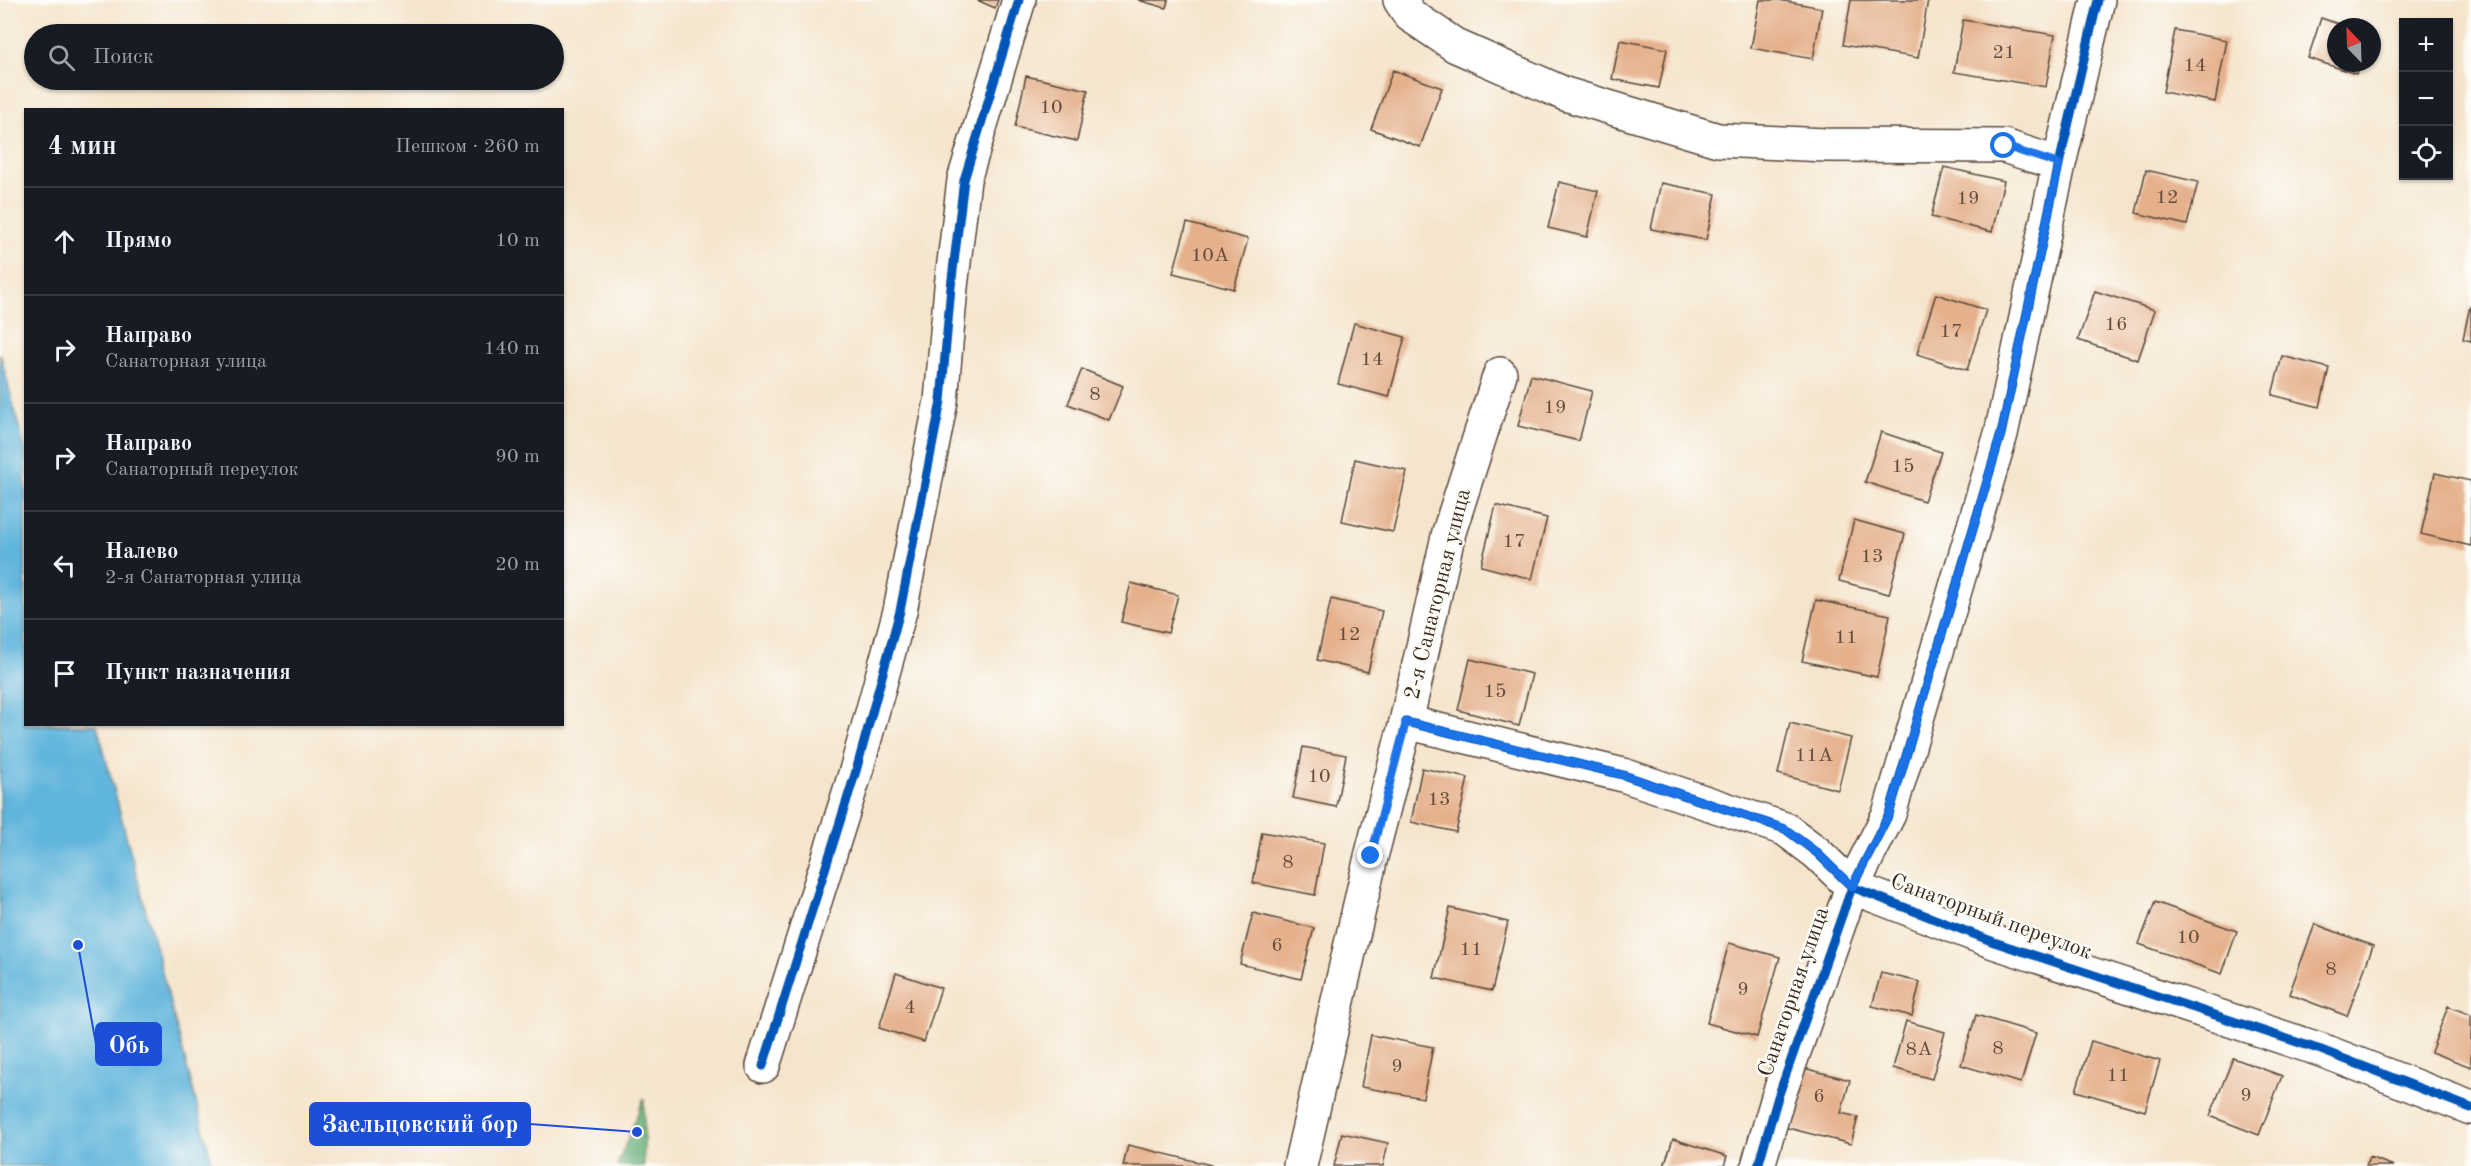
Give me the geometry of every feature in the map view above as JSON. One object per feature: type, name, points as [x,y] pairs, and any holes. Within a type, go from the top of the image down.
[{"type":"street","points":[[763,1066],[856,771],[900,611],[941,401],[951,287],[964,180],[1019,0]]},
{"type":"street","points":[[1400,0],[1410,15],[1456,46],[1565,94],[1718,140],[1826,146],[2004,146],[2059,164]]},
{"type":"street","name":"Санаторная улица","points":[[1758,1166],[1778,1097],[1852,887],[1889,814],[2001,434],[2059,164],[2098,0]]},
{"type":"street","name":"2-я Санаторная улица","points":[[1300,1166],[1371,856],[1406,722],[1449,532],[1500,374]]},
{"type":"street","name":"Санаторный переулок","points":[[1406,722],[1623,775],[1785,829],[1817,853],[1852,887],[1994,942],[2321,1050],[2471,1108]]},
{"type":"green space","points":[[644,1098],[644,1166],[617,1166]]},
{"type":"water","points":[[0,353],[24,446],[24,726],[97,726],[213,1166],[0,1166]]},
{"type":"building","points":[[977,0],[998,0],[995,8]]},
{"type":"building","points":[[1138,0],[1168,0],[1166,8]]},
{"type":"building","points":[[1760,0],[1779,0],[1822,8],[1813,59],[1751,48]]},
{"type":"building","points":[[1851,0],[1928,0],[1918,58],[1843,45]]},
{"type":"building","points":[[2321,18],[2327,20],[2327,64],[2308,58]]},
{"type":"building","points":[[1963,20],[2055,35],[2046,87],[1954,72]]},
{"type":"building","points":[[2175,30],[2227,40],[2215,102],[2163,92]]},
{"type":"building","points":[[1620,40],[1667,49],[1659,88],[1612,79]]},
{"type":"building","points":[[1393,70],[1442,88],[1420,147],[1371,129]]},
{"type":"building","points":[[1026,76],[1088,90],[1077,141],[1015,127]]},
{"type":"building","points":[[1944,167],[2004,181],[1992,232],[1931,217]]},
{"type":"building","points":[[2146,170],[2198,182],[2187,225],[2136,213]]},
{"type":"building","points":[[1559,182],[1598,191],[1587,237],[1548,228]]},
{"type":"building","points":[[1661,183],[1716,194],[1706,240],[1651,229]]},
{"type":"building","points":[[1187,223],[1248,239],[1234,289],[1173,273]]},
{"type":"building","points":[[2095,291],[2155,310],[2138,360],[2078,340]]},
{"type":"building","points":[[1936,294],[1986,310],[1967,370],[1917,354]]},
{"type":"building","points":[[2471,306],[2471,341],[2463,339]]},
{"type":"building","points":[[1354,323],[1405,337],[1389,397],[1338,384]]},
{"type":"building","points":[[2282,356],[2329,368],[2320,407],[2272,395]]},
{"type":"building","points":[[1082,369],[1123,386],[1109,420],[1068,404]]},
{"type":"building","points":[[1531,375],[1592,391],[1579,441],[1518,426]]},
{"type":"building","points":[[1881,432],[1941,452],[1924,501],[1865,482]]},
{"type":"building","points":[[1355,459],[1407,471],[1393,532],[1342,521]]},
{"type":"building","points":[[2435,473],[2471,481],[2471,546],[2421,534]]},
{"type":"building","points":[[1496,505],[1547,518],[1532,579],[1481,566]]},
{"type":"building","points":[[1854,520],[1905,534],[1889,594],[1839,581]]},
{"type":"building","points":[[1131,583],[1178,595],[1168,633],[1121,622]]},
{"type":"building","points":[[1331,599],[1382,611],[1368,672],[1317,660]]},
{"type":"building","points":[[1816,600],[1890,615],[1877,677],[1802,661]]},
{"type":"building","points":[[1470,659],[1532,674],[1519,726],[1458,710]]},
{"type":"building","points":[[1790,723],[1851,738],[1838,790],[1778,774]]},
{"type":"building","points":[[1303,747],[1346,755],[1336,807],[1293,798]]},
{"type":"building","points":[[1422,768],[1468,778],[1456,832],[1411,822]]},
{"type":"building","points":[[1262,832],[1324,843],[1315,895],[1253,883]]},
{"type":"building","points":[[2155,902],[2237,931],[2222,974],[2139,944]]},
{"type":"building","points":[[1450,908],[1508,922],[1492,991],[1434,978]]},
{"type":"building","points":[[1253,913],[1314,928],[1301,979],[1240,964]]},
{"type":"building","points":[[2315,924],[2373,946],[2347,1016],[2289,994]]},
{"type":"building","points":[[1729,943],[1780,957],[1757,1037],[1707,1023]]},
{"type":"building","points":[[896,973],[941,988],[924,1042],[879,1028]]},
{"type":"building","points":[[1881,973],[1920,982],[1912,1016],[1872,1006]]},
{"type":"building","points":[[2448,1006],[2471,1015],[2471,1067],[2431,1052]]},
{"type":"building","points":[[1976,1015],[2036,1033],[2021,1083],[1961,1065]]},
{"type":"building","points":[[1906,1021],[1945,1032],[1932,1079],[1893,1068]]},
{"type":"building","points":[[1371,1035],[1433,1047],[1423,1098],[1361,1087]]},
{"type":"building","points":[[2091,1041],[2160,1061],[2145,1111],[2076,1091]]},
{"type":"building","points":[[2233,1058],[2282,1076],[2259,1135],[2210,1116]]},
{"type":"building","points":[[1800,1067],[1850,1080],[1841,1113],[1858,1117],[1851,1144],[1784,1127]]},
{"type":"building","points":[[1342,1133],[1388,1143],[1383,1166],[1334,1166]]},
{"type":"building","points":[[1673,1139],[1727,1156],[1724,1166],[1664,1166]]},
{"type":"building","points":[[1128,1145],[1211,1165],[1211,1166],[1123,1166]]},
{"type":"building","points":[[2369,1157],[2394,1166],[2366,1166]]},
{"type":"cycle path","points":[[763,1066],[856,771],[900,611],[941,401],[951,287],[964,180],[1019,0]]},
{"type":"cycle path","points":[[1758,1166],[1778,1097],[1852,887],[1889,814],[2001,434],[2059,164],[2098,0]]},
{"type":"cycle path","points":[[1406,722],[1623,775],[1785,829],[1817,853],[1852,887],[1994,942],[2321,1050],[2471,1108]]},
{"type":"place","name":"Обь","points":[[78,945]]},
{"type":"place","name":"Заельцовский бор","points":[[637,1132]]},
{"type":"route","points":[[1371,856],[1406,722],[1623,775],[1785,829],[1817,853],[1852,887],[1889,814],[2001,434],[2059,164],[2004,146]]}]
